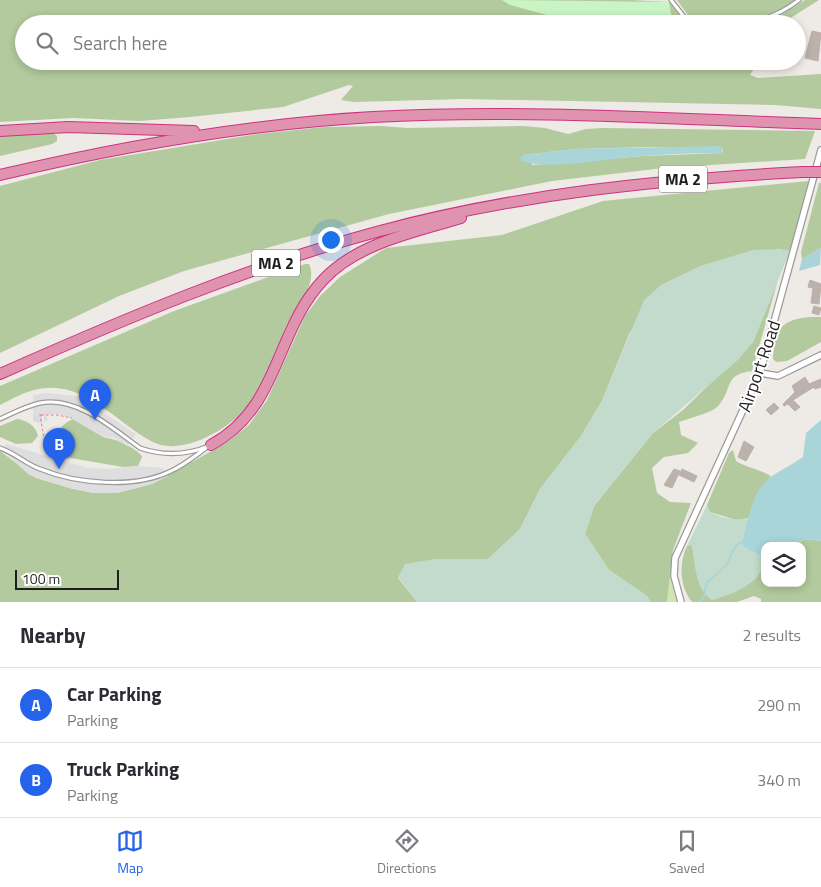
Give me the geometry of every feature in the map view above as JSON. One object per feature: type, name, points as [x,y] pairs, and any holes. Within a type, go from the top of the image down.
[{"type":"highway","points":[[0,175],[82,156],[224,131],[370,117],[431,114],[818,124]]},
{"type":"highway","points":[[0,131],[68,127],[158,132],[224,131]]},
{"type":"highway","name":"MA 2","points":[[0,374],[129,316],[302,254],[407,224],[510,203],[672,179],[821,172]]},
{"type":"highway","points":[[211,445],[241,423],[261,399],[303,307],[324,279],[336,268],[365,250],[510,203]]},
{"type":"street","name":"Airport Road","points":[[681,602],[674,576],[675,558],[760,373],[821,150]]},
{"type":"street","points":[[760,373],[778,376],[821,355]]},
{"type":"lane","points":[[671,0],[683,15]]},
{"type":"lane","points":[[778,15],[800,0]]},
{"type":"lane","points":[[0,419],[33,404],[61,403],[80,408],[140,448],[151,452],[180,453],[211,445]]},
{"type":"lane","points":[[0,448],[40,469],[62,477],[86,481],[121,482],[169,472],[211,445]]},
{"type":"path","points":[[51,458],[45,445],[40,415],[57,415],[72,418]]},
{"type":"green space","points":[[0,0],[632,0],[669,2],[680,15],[15,15],[15,70],[753,70],[750,75],[758,78],[821,74],[821,109],[775,105],[463,99],[354,102],[341,100],[353,86],[349,85],[283,107],[190,117],[140,121],[73,118],[0,122]]},
{"type":"green space","points":[[502,0],[669,2],[671,15],[547,15],[510,5]]},
{"type":"green space","points":[[677,0],[796,0],[785,7],[762,15],[688,15]]},
{"type":"green space","points":[[805,0],[819,0],[795,15],[781,15]]},
{"type":"green space","points":[[523,126],[545,128],[568,134],[586,129],[602,128],[815,131],[805,159],[664,168],[552,181],[389,214],[184,271],[119,296],[0,353],[0,186],[100,160],[258,134],[324,127]],"holes":[[[650,147],[723,149],[722,153],[643,156],[533,165],[523,155],[574,149]]]},
{"type":"green space","points":[[51,132],[57,136],[57,141],[52,144],[0,156],[0,134]]},
{"type":"green space","points":[[809,181],[790,251],[778,249],[630,332],[602,401],[581,436],[540,489],[520,529],[488,559],[435,559],[398,578],[417,602],[0,602],[0,451],[36,478],[73,489],[95,493],[117,493],[152,484],[226,443],[249,425],[267,400],[305,316],[320,296],[340,277],[386,248],[502,235],[603,201]]},
{"type":"green space","points":[[819,183],[821,183],[821,248],[802,259],[801,252]]},
{"type":"green space","points":[[778,249],[790,251],[753,342],[739,359],[653,433],[594,506],[585,534],[609,570],[647,596],[650,602],[417,602],[398,577],[405,564],[435,559],[488,559],[520,529],[540,489],[581,436],[602,401],[644,300],[661,285],[700,266],[753,250]]},
{"type":"green space","points":[[309,264],[311,273],[308,290],[284,331],[258,392],[245,410],[234,420],[207,437],[177,446],[151,441],[95,402],[65,389],[49,388],[31,391],[0,405],[0,386],[174,311]]},
{"type":"green space","points":[[778,280],[752,371],[737,375],[733,379],[716,408],[679,422],[681,435],[698,443],[688,453],[664,457],[652,468],[657,493],[670,502],[691,503],[673,550],[667,602],[650,602],[647,596],[609,570],[585,534],[594,506],[653,433],[683,410],[753,342]]},
{"type":"green space","points":[[809,317],[821,317],[821,342],[787,361],[776,362],[773,359],[775,341],[781,328],[791,321]]},
{"type":"green space","points":[[17,419],[28,422],[35,429],[38,436],[32,443],[16,444],[0,437],[0,426]]},
{"type":"green space","points":[[73,419],[105,438],[132,448],[142,457],[138,466],[123,467],[65,457],[55,449],[55,439],[62,427]]},
{"type":"green space","points":[[733,450],[736,461],[771,476],[758,492],[748,518],[736,520],[710,512],[707,505],[729,453]]},
{"type":"green space","points":[[707,505],[710,512],[724,517],[733,519],[748,518],[742,543],[744,547],[761,555],[761,571],[746,586],[712,600],[706,596],[699,583],[692,545],[687,546]]},
{"type":"green space","points":[[805,539],[821,541],[821,602],[761,602],[761,599],[754,596],[737,602],[692,602],[688,596],[682,574],[684,553],[687,546],[692,545],[698,579],[756,578],[761,569],[761,587],[806,587],[806,542],[800,542]]},
{"type":"green space","points":[[670,577],[677,602],[667,602]]},
{"type":"shaded area","points":[[48,393],[76,396],[136,434],[127,446],[113,437],[105,438],[69,417],[56,414],[33,415],[33,395]]},
{"type":"shaded area","points":[[45,414],[48,420],[44,421],[44,416],[42,416],[42,424],[33,421],[33,415]]},
{"type":"shaded area","points":[[6,444],[88,468],[110,469],[138,466],[163,468],[168,476],[152,484],[117,493],[94,493],[73,489],[29,475],[4,452]]},
{"type":"water","points":[[722,146],[722,153],[642,156],[548,165],[521,161],[520,158],[523,155],[574,149]]},
{"type":"water","points":[[821,248],[820,265],[799,271],[802,259]]},
{"type":"water","points":[[821,420],[821,541],[805,539],[800,542],[761,542],[761,555],[759,555],[744,547],[742,543],[755,497],[765,481],[803,457],[806,433]]},
{"type":"building","points":[[812,31],[821,33],[818,61],[806,58]]},
{"type":"building","points":[[810,280],[821,284],[819,304],[811,303],[813,288],[808,287]]},
{"type":"building","points":[[814,306],[821,308],[819,315],[812,313]]},
{"type":"building","points":[[805,377],[809,384],[821,379],[821,387],[815,389],[814,387],[793,400],[800,407],[795,411],[788,404],[784,406],[783,404],[795,392],[792,386]]},
{"type":"building","points":[[774,403],[779,408],[771,415],[766,410]]},
{"type":"building","points":[[744,441],[754,447],[746,461],[738,457]]},
{"type":"building","points":[[674,469],[680,471],[672,488],[664,485]]},
{"type":"building","points":[[682,469],[697,476],[694,482],[679,475]]},
{"type":"waterway","points":[[700,602],[704,597],[706,584],[727,564],[736,545],[742,542]]},
{"type":"place","name":"Car Parking","points":[[95,420]]},
{"type":"place","name":"Truck Parking","points":[[59,469]]}]
